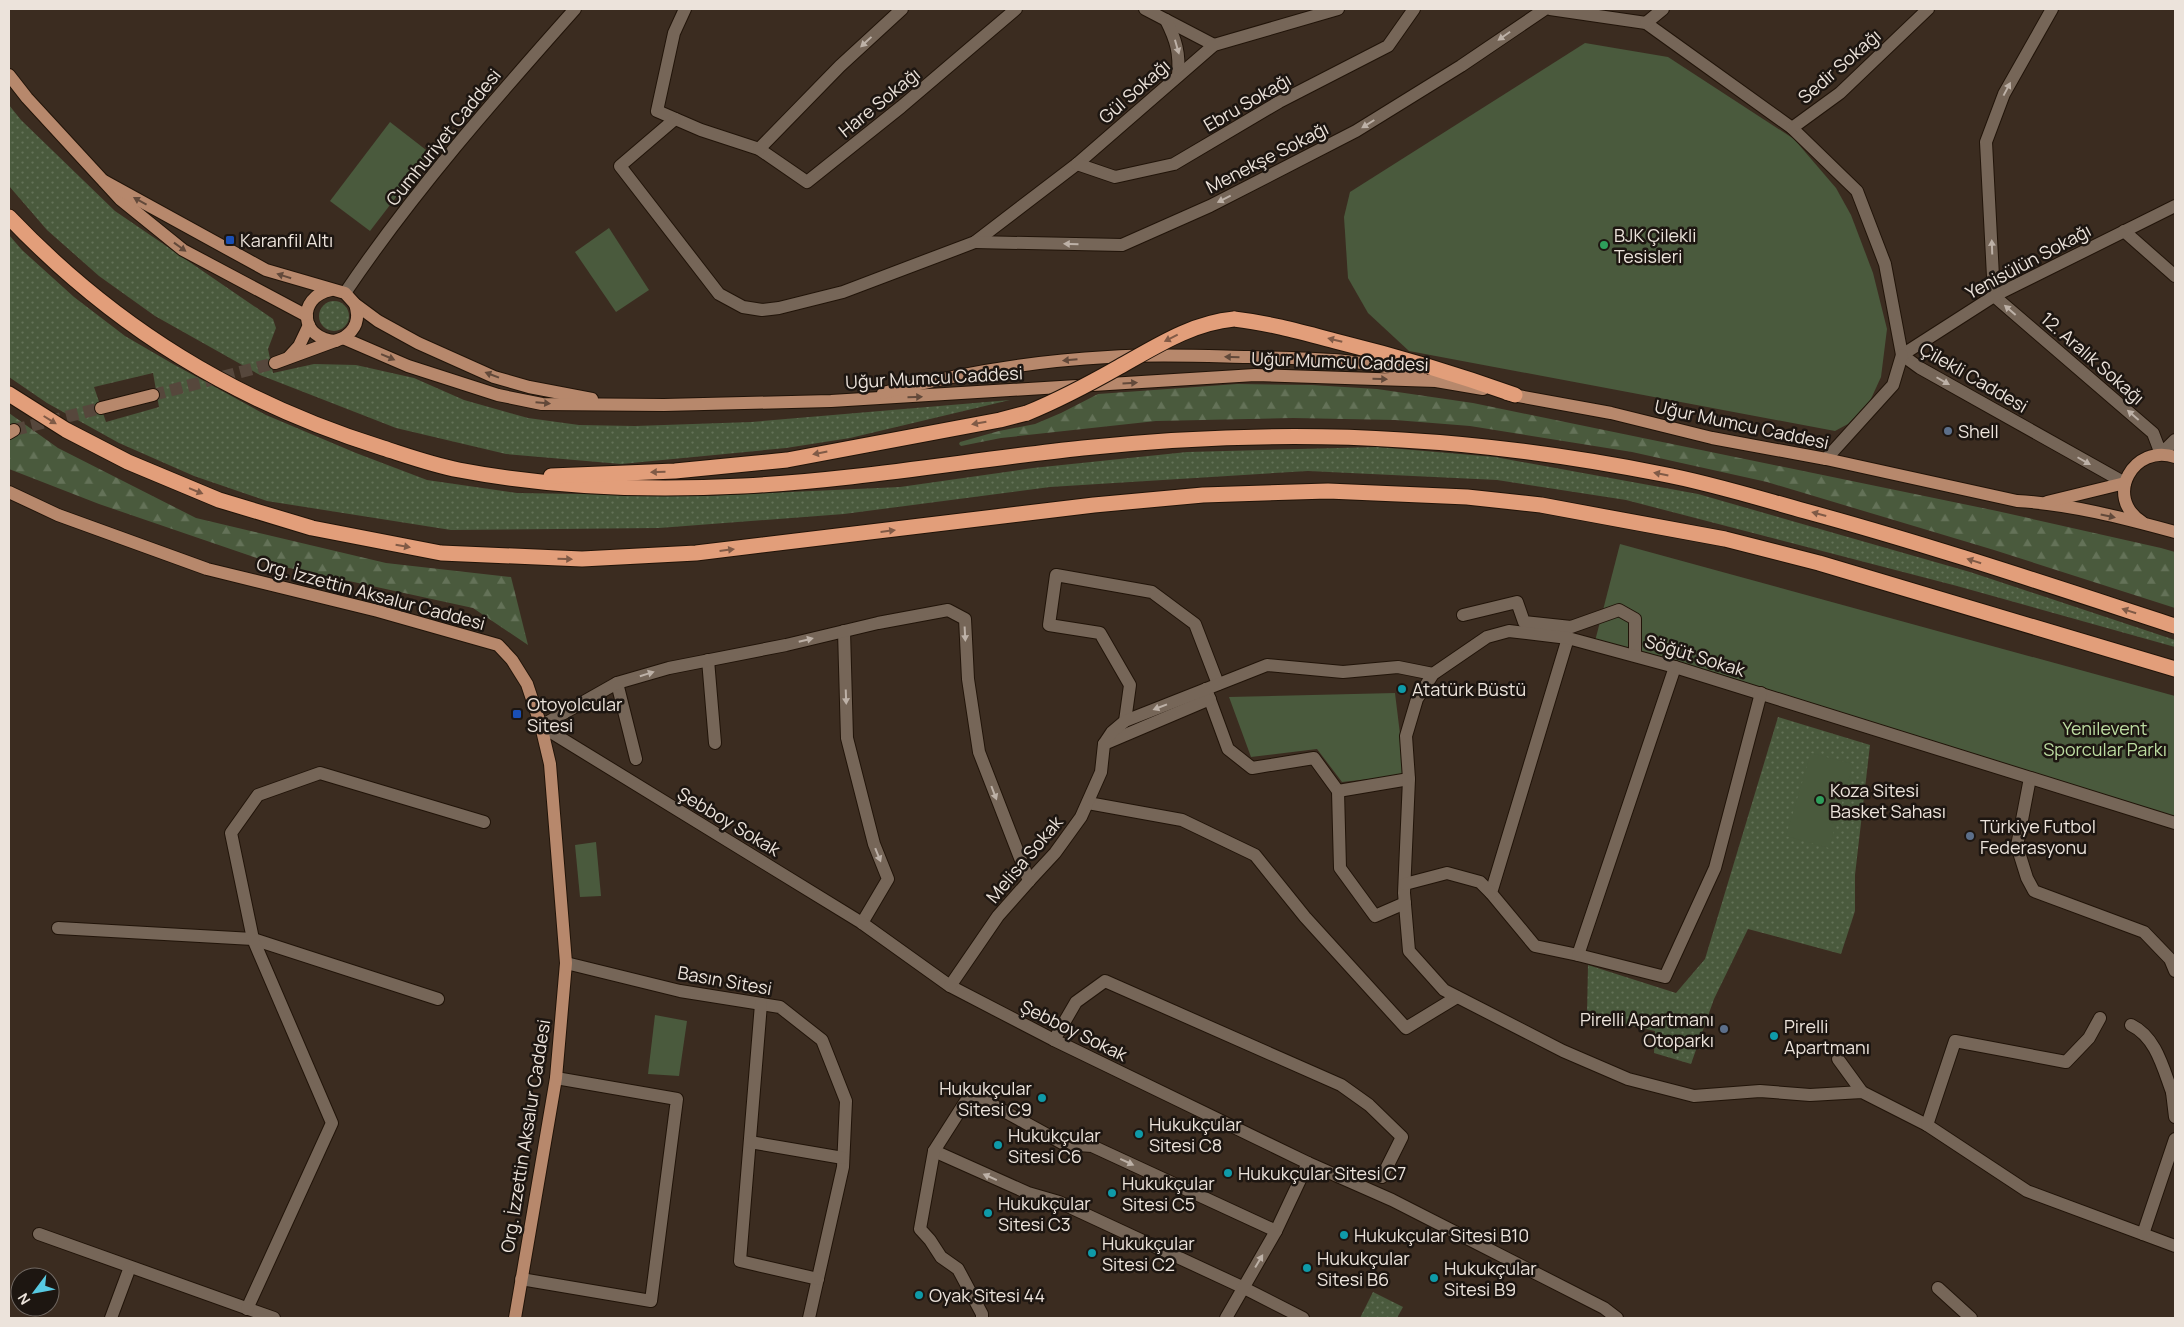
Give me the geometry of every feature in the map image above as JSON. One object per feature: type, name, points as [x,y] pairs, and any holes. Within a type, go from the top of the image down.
[{"type":"highway","points":[[9,217],[33,242],[116,314],[199,369],[279,410],[348,437],[452,469],[529,481],[622,488],[673,488],[745,486],[820,480],[1083,448],[1239,437],[1341,437],[1458,444],[1615,465],[1714,486],[1881,531],[2175,626]]},
{"type":"highway","points":[[529,481],[553,476],[675,472],[787,460],[1000,420],[1027,413],[1094,381],[1185,331],[1206,324],[1234,319],[1287,328],[1397,356],[1515,395]]},
{"type":"highway","points":[[9,394],[66,430],[128,462],[219,500],[312,528],[441,553],[582,559],[696,553],[1085,506],[1203,495],[1328,492],[1466,497],[1541,505],[1725,539],[1819,563],[2175,669]]},
{"type":"main road","points":[[9,75],[27,98],[120,199],[183,250],[308,321],[320,338],[339,340],[408,366],[498,395],[542,404],[625,404]]},
{"type":"main road","points":[[104,181],[266,270],[345,293],[355,304],[378,321],[418,344],[494,377],[529,387],[625,404]]},
{"type":"main road","points":[[331,290],[316,296],[311,302],[308,321],[299,346],[281,361],[339,340],[350,334],[357,320],[355,304]]},
{"type":"main road","points":[[867,397],[929,382],[1059,361],[1109,357],[1313,358],[1392,368],[1436,381]]},
{"type":"main road","name":"Uğur Mumcu Caddesi","points":[[625,404],[664,405],[831,401],[867,397],[919,397],[1255,375],[1436,381],[1611,413],[1712,438],[1826,459],[2017,501],[2043,503],[2144,523]]},
{"type":"main road","points":[[101,408],[153,395]]},
{"type":"main road","points":[[2172,530],[2144,523],[2136,518],[2127,507],[2123,491],[2125,483],[2137,464],[2144,458],[2160,454],[2175,456]]},
{"type":"main road","name":"Uğur Mumcu Caddesi","points":[[2043,503],[2125,483]]},
{"type":"main road","name":"Org. İzzettin Aksalur Caddesi","points":[[9,492],[58,515],[207,569],[378,611],[498,645],[512,660],[527,684],[541,726],[550,764],[566,964],[556,1078],[515,1318]]},
{"type":"street","name":"Cumhuriyet Caddesi","points":[[345,293],[423,186],[503,90],[575,9]]},
{"type":"street","points":[[685,9],[674,33],[657,111],[701,130],[759,149],[840,66],[902,9]]},
{"type":"street","name":"Hare Sokağı","points":[[759,149],[807,182],[901,107],[1016,9]]},
{"type":"street","points":[[1145,9],[1214,45]]},
{"type":"street","name":"Gül Sokağı","points":[[975,242],[1077,164],[1214,45],[1338,9]]},
{"type":"street","name":"Ebru Sokağı","points":[[1077,164],[1115,177],[1174,164],[1279,102],[1388,46],[1414,9]]},
{"type":"street","name":"Menekşe Sokağı","points":[[975,242],[1122,245],[1210,206],[1356,131],[1461,66],[1544,9]]},
{"type":"street","points":[[1550,9],[1646,22],[1664,9]]},
{"type":"street","name":"Sedir Sokağı","points":[[1792,128],[1840,93],[1928,9]]},
{"type":"street","points":[[1994,296],[1986,142],[2004,94],[2052,9]]},
{"type":"street","points":[[1166,20],[1173,34],[1180,57],[1178,76]]},
{"type":"street","name":"Çilekli Caddesi","points":[[1646,22],[1792,128],[1857,192],[1885,264],[1902,355],[2125,483]]},
{"type":"street","points":[[675,119],[620,166],[718,294],[743,306],[762,310],[779,308],[843,292],[975,242]]},
{"type":"street","name":"Yenisülün Sokağı","points":[[1902,355],[1994,296],[2175,206]]},
{"type":"street","points":[[2124,231],[2175,276]]},
{"type":"street","name":"12. Aralık Sokağı","points":[[1994,296],[2153,433],[2160,454]]},
{"type":"street","points":[[1826,459],[1893,385],[1902,355]]},
{"type":"street","points":[[2160,454],[2175,440]]},
{"type":"street","points":[[1126,721],[1130,685],[1100,633],[1049,625],[1056,574],[1152,592],[1194,624],[1218,684]]},
{"type":"street","points":[[1463,615],[1517,602],[1524,622],[1571,627],[1619,610],[1635,619],[1635,656]]},
{"type":"street","points":[[541,726],[617,684],[669,668],[948,610],[965,619],[968,680],[979,752],[1029,880]]},
{"type":"street","points":[[844,631],[847,738],[874,844],[888,879],[862,923]]},
{"type":"street","name":"Söğüt Sokak","points":[[1433,674],[1486,637],[1509,631],[1568,638],[1761,693],[2175,823]]},
{"type":"street","points":[[1491,893],[1568,638]]},
{"type":"street","points":[[708,660],[715,743]]},
{"type":"street","points":[[1104,744],[1208,694],[1218,684],[1267,665],[1343,672],[1398,667],[1433,674],[1417,699],[1406,736],[1409,779],[1405,903],[1409,951],[1444,990],[1563,1051],[1628,1079],[1694,1096],[1760,1091],[1810,1095],[1862,1092]]},
{"type":"street","points":[[1578,955],[1675,667]]},
{"type":"street","points":[[617,684],[636,759]]},
{"type":"street","points":[[1405,884],[1447,873],[1480,882],[1535,946],[1578,955],[1665,978],[1715,868],[1761,693]]},
{"type":"street","points":[[1104,744],[1112,732],[1126,721],[1208,694]]},
{"type":"street","points":[[1208,694],[1228,749],[1252,768],[1314,758],[1338,791],[1340,868],[1375,916],[1405,903]]},
{"type":"street","name":"Şebboy Sokak","points":[[541,726],[862,923],[950,986],[1054,1040],[1308,1163],[1392,1200],[1604,1308],[1617,1318]]},
{"type":"street","name":"Melisa Sokak","points":[[950,986],[998,916],[1029,880],[1055,854],[1081,817],[1101,772],[1104,744]]},
{"type":"street","points":[[247,1309],[332,1123],[253,939],[231,832],[258,795],[320,773],[484,822]]},
{"type":"street","points":[[2030,778],[2017,846],[2027,878],[2034,891],[2144,932],[2170,959],[2175,971]]},
{"type":"street","points":[[1338,791],[1409,779]]},
{"type":"street","points":[[1088,803],[1182,820],[1255,855],[1305,917],[1406,1028],[1457,996]]},
{"type":"street","points":[[58,928],[253,939],[438,999]]},
{"type":"street","name":"Basın Sitesi","points":[[566,964],[680,991],[780,1007],[822,1040],[846,1101],[843,1158],[809,1318]]},
{"type":"street","points":[[1054,1040],[1076,1002],[1105,982],[1341,1085],[1369,1105],[1402,1137],[1382,1177]]},
{"type":"street","points":[[761,1004],[740,1261],[818,1279]]},
{"type":"street","points":[[1928,1125],[1955,1041],[2066,1062],[2089,1038],[2100,1018]]},
{"type":"street","points":[[2131,1025],[2140,1030],[2154,1046],[2174,1092],[2175,1116]]},
{"type":"street","points":[[1838,1060],[1862,1092],[1928,1125],[2027,1191],[2175,1246]]},
{"type":"street","points":[[521,1279],[651,1301],[678,1098],[556,1078]]},
{"type":"street","points":[[1751,1081],[1760,1091]]},
{"type":"street","points":[[982,1318],[982,1314],[958,1269],[941,1257],[920,1229],[934,1151],[971,1093],[1064,1144],[1092,1146],[1276,1231]]},
{"type":"street","points":[[2143,1234],[2175,1139]]},
{"type":"street","points":[[750,1142],[843,1158]]},
{"type":"street","points":[[934,1151],[1028,1194],[1059,1202],[1242,1287],[1303,1318]]},
{"type":"street","points":[[1226,1318],[1242,1287],[1276,1231],[1308,1163]]},
{"type":"street","points":[[39,1234],[274,1318]]},
{"type":"street","points":[[111,1318],[130,1267]]},
{"type":"street","points":[[1938,1288],[1971,1318]]},
{"type":"green space","name":"BJK Çilekli Tesisleri","points":[[1585,43],[1668,57],[1794,139],[1836,188],[1851,215],[1873,273],[1887,329],[1881,377],[1870,401],[1848,424],[1835,431],[1409,351],[1368,313],[1348,278],[1344,217],[1350,192]]},
{"type":"green space","points":[[9,105],[21,120],[115,211],[273,319],[276,328],[268,349],[273,373],[314,364],[356,365],[414,378],[464,400],[528,418],[579,425],[635,426],[751,422],[1010,400],[850,438],[786,448],[621,464],[506,454],[396,428],[260,375],[155,316],[99,276],[47,230],[9,186]]},
{"type":"green space","points":[[390,122],[430,153],[370,231],[330,201]]},
{"type":"green space","points":[[609,228],[649,290],[616,312],[575,252]]},
{"type":"green space","points":[[9,235],[22,250],[74,297],[125,336],[266,415],[356,453],[427,480],[517,493],[703,496],[900,487],[1033,468],[1187,452],[1378,447],[1495,457],[1698,494],[1970,572],[2175,640],[2175,647],[1957,586],[1626,500],[1497,480],[1308,471],[1050,487],[844,514],[659,528],[451,530],[267,501],[194,476],[119,443],[47,403],[9,377]],"holes":[[[153,373],[159,407],[106,422],[94,387]]]},
{"type":"green space","points":[[334,301],[340,302],[348,310],[348,322],[340,330],[334,331],[328,330],[320,322],[319,316],[320,310],[328,302]]},
{"type":"green space","points":[[1237,384],[1312,385],[1377,389],[1473,403],[1997,511],[2161,548],[2175,552],[2175,608],[1994,550],[1767,482],[1632,452],[1470,426],[1395,420],[1293,418],[1156,421],[1001,438],[961,446],[959,444],[960,442],[999,431],[1035,424],[1098,394]]},
{"type":"green space","points":[[9,413],[58,448],[196,518],[386,563],[511,577],[528,645],[473,608],[280,566],[99,504],[9,469]]},
{"type":"green space","name":"Yenilevent Sporcular Parkı","points":[[1620,544],[2175,696],[2175,823],[1594,645]]},
{"type":"green space","points":[[1395,693],[1405,775],[1342,782],[1317,749],[1251,757],[1229,697]]},
{"type":"green space","points":[[1778,717],[1870,745],[1855,875],[1855,911],[1841,954],[1748,929],[1714,999],[1691,1064],[1654,1053],[1655,1031],[1587,1016],[1588,965],[1676,993],[1705,959]]},
{"type":"green space","name":"Koza Sitesi Basket Sahası","points":[[1811,753],[1853,764],[1829,848],[1786,836]]},
{"type":"green space","points":[[596,842],[601,896],[580,897],[575,845]]},
{"type":"green space","points":[[655,1015],[687,1021],[679,1076],[648,1074]]},
{"type":"green space","points":[[1373,1292],[1403,1307],[1397,1318],[1360,1318]]},
{"type":"tunnel","points":[[153,395],[275,363]]},
{"type":"tunnel","points":[[14,430],[101,408]]},
{"type":"place","name":"Karanfil Altı","points":[[230,240]]},
{"type":"place","name":"BJK Çilekli Tesisleri","points":[[1604,245]]},
{"type":"place","name":"Shell","points":[[1948,431]]},
{"type":"place","name":"Atatürk Büstü","points":[[1402,689]]},
{"type":"place","name":"Otoyolcular Sitesi","points":[[517,714]]},
{"type":"place","name":"Koza Sitesi Basket Sahası","points":[[1820,800]]},
{"type":"place","name":"Türkiye Futbol Federasyonu","points":[[1970,836]]},
{"type":"place","name":"Pirelli Apartmanı Otoparkı","points":[[1724,1029]]},
{"type":"place","name":"Pirelli Apartmanı","points":[[1774,1036]]},
{"type":"place","name":"Hukukçular Sitesi C9","points":[[1042,1098]]},
{"type":"place","name":"Hukukçular Sitesi C8","points":[[1139,1134]]},
{"type":"place","name":"Hukukçular Sitesi C6","points":[[998,1145]]},
{"type":"place","name":"Hukukçular Sitesi C7","points":[[1228,1173]]},
{"type":"place","name":"Hukukçular Sitesi C5","points":[[1112,1193]]},
{"type":"place","name":"Hukukçular Sitesi C3","points":[[988,1213]]},
{"type":"place","name":"Hukukçular Sitesi B10","points":[[1344,1235]]},
{"type":"place","name":"Hukukçular Sitesi C2","points":[[1092,1253]]},
{"type":"place","name":"Hukukçular Sitesi B6","points":[[1307,1268]]},
{"type":"place","name":"Hukukçular Sitesi B9","points":[[1434,1278]]},
{"type":"place","name":"Oyak Sitesi 44","points":[[919,1295]]}]
